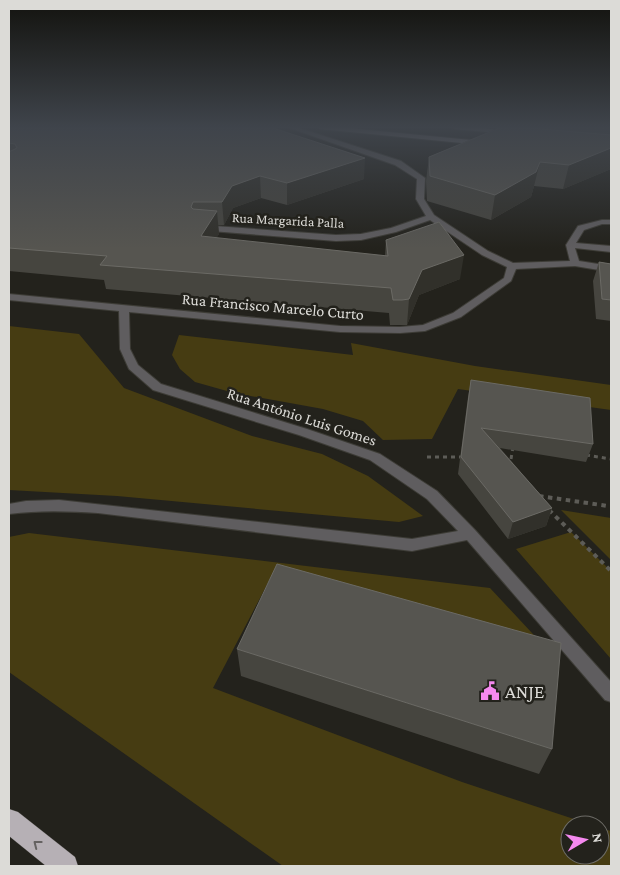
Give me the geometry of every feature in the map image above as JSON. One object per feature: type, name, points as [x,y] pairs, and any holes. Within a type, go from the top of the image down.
[{"type":"highway","points":[[9,821],[66,866]]},
{"type":"street","points":[[408,168],[425,176],[417,193],[422,206],[432,217],[485,253],[512,266],[575,263],[611,268]]},
{"type":"street","name":"Rua Margarida Palla","points":[[199,228],[336,238],[361,237],[392,230],[432,217]]},
{"type":"street","points":[[575,263],[570,245],[581,228],[602,222],[611,222]]},
{"type":"street","points":[[570,245],[611,249]]},
{"type":"street","name":"Rua Francisco Marcelo Curto","points":[[9,298],[340,329],[383,330],[425,328],[457,315],[508,279],[512,266]]},
{"type":"street","name":"Rua António Luis Gomes","points":[[124,308],[125,349],[133,366],[157,387],[303,432],[375,457],[432,495],[470,534],[611,694]]},
{"type":"street","points":[[9,509],[26,506],[59,505],[88,507],[412,544],[470,534]]},
{"type":"path","points":[[512,464],[513,443]]},
{"type":"path","points":[[582,454],[611,460]]},
{"type":"path","points":[[381,461],[442,456],[472,457]]},
{"type":"path","points":[[502,459],[512,459]]},
{"type":"path","points":[[540,501],[534,495],[608,506]]},
{"type":"path","points":[[546,507],[611,571]]},
{"type":"shaded area","points":[[9,326],[79,334],[124,388],[252,436],[322,454],[368,476],[423,516],[399,522],[117,496],[9,490]]},
{"type":"shaded area","points":[[179,335],[353,355],[351,343],[475,366],[611,385],[611,410],[458,389],[432,439],[383,440],[363,421],[323,409],[234,393],[195,382],[180,369],[172,355]]},
{"type":"shaded area","points":[[561,510],[611,518],[611,560]]},
{"type":"shaded area","points":[[571,532],[611,571],[611,659],[516,549]]},
{"type":"shaded area","points":[[29,533],[490,588],[559,662],[270,579],[213,688],[462,782],[562,815],[560,815],[560,865],[610,865],[611,831],[611,866],[283,866],[9,672],[9,537]]},
{"type":"building","points":[[9,168],[334,168],[287,183],[260,176],[232,186],[222,202],[193,202],[191,207],[193,209],[217,211],[201,236],[388,256],[386,240],[439,222],[464,255],[422,270],[409,299],[393,300],[391,288],[100,265],[107,256],[9,248]]},
{"type":"building","points":[[430,168],[538,168],[536,172],[495,195],[430,176]]},
{"type":"building","points":[[599,262],[611,264],[611,300],[602,299]]},
{"type":"building","points":[[471,380],[590,398],[593,444],[481,428],[552,508],[513,522],[461,457]]},
{"type":"building","points":[[277,564],[561,643],[552,749],[237,649]]},
{"type":"place","name":"ANJE","points":[[490,691]]}]
